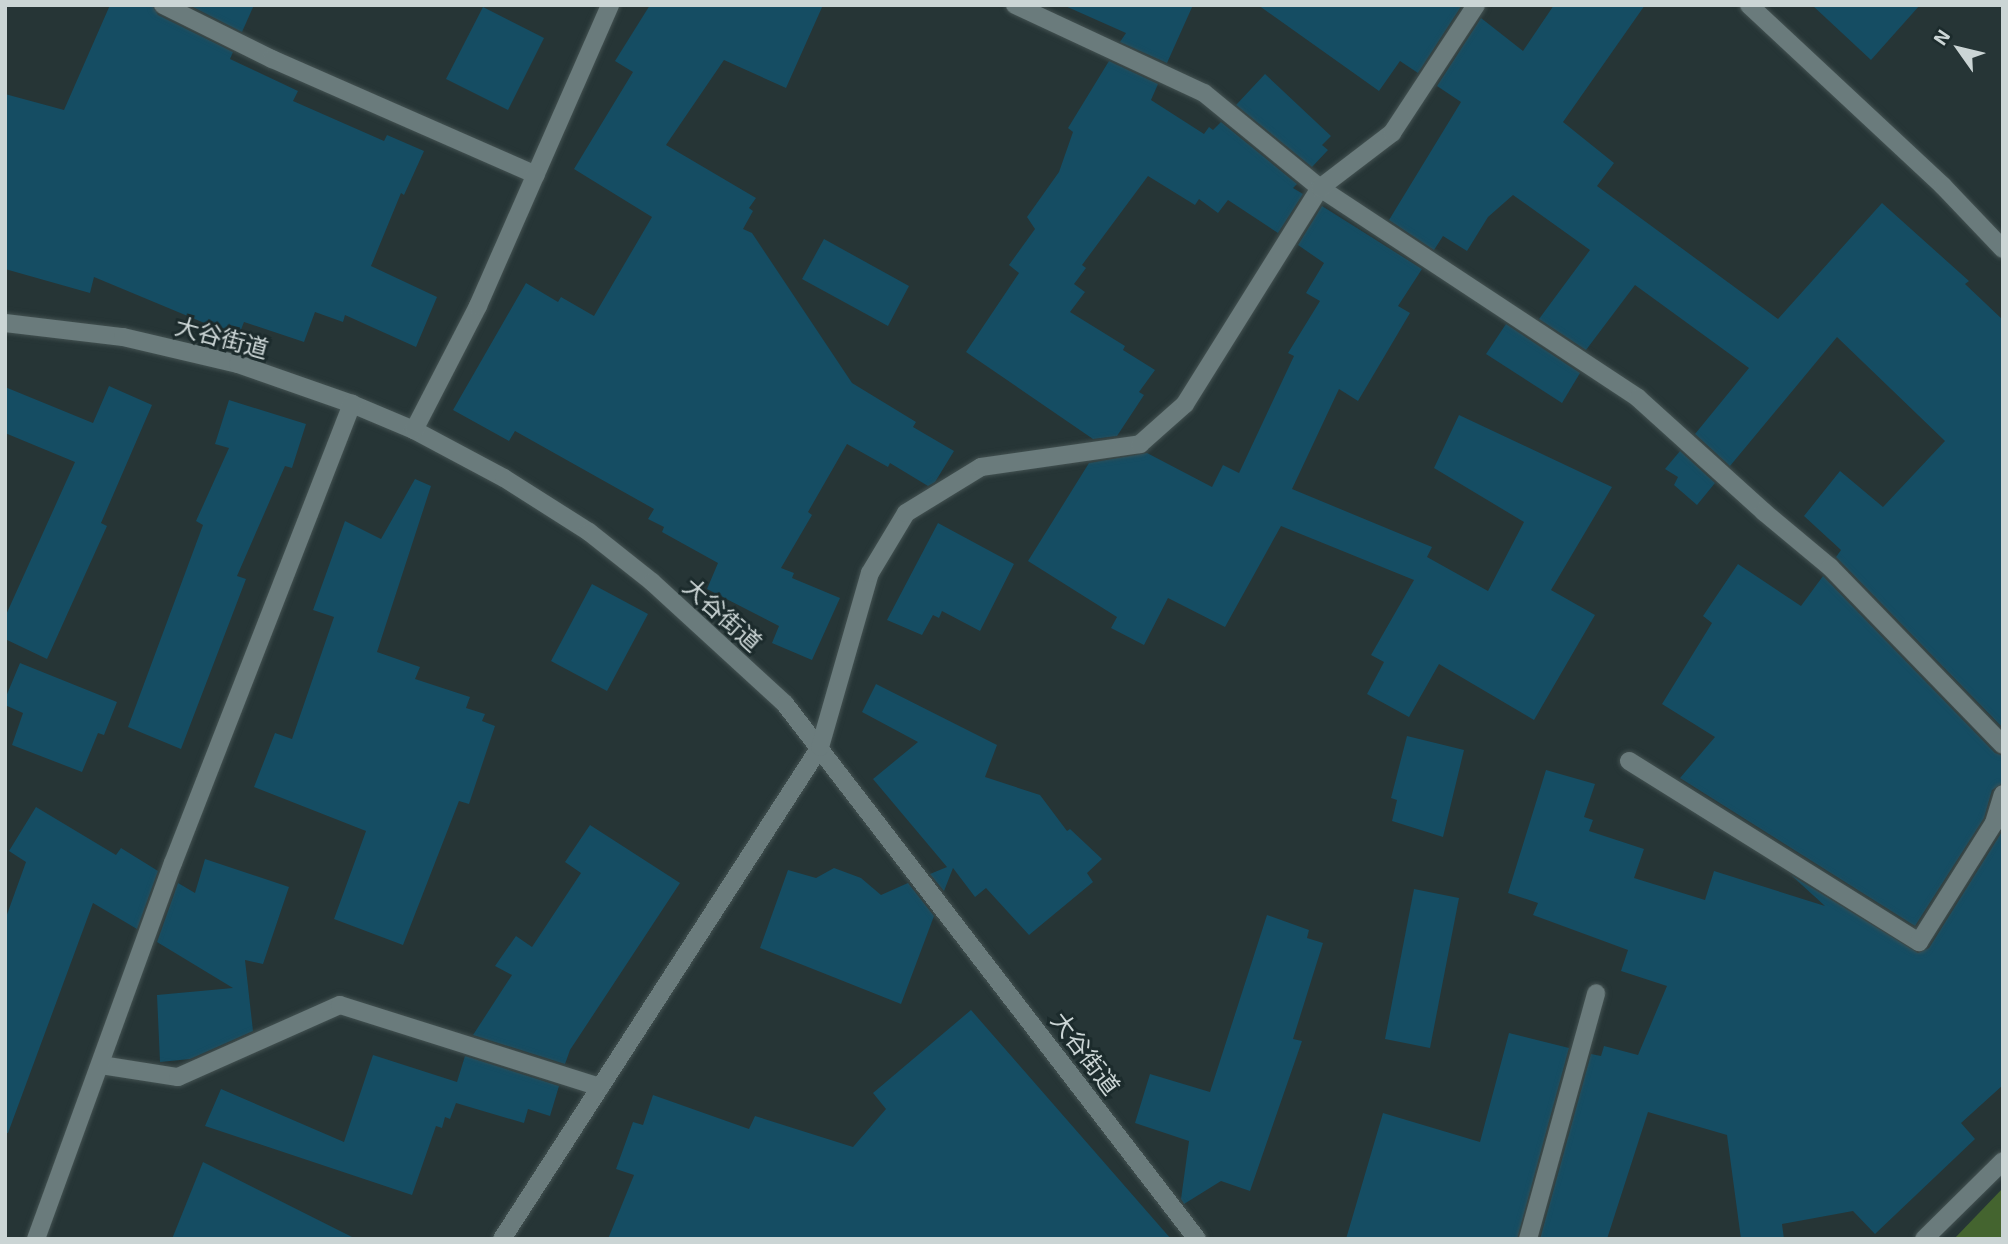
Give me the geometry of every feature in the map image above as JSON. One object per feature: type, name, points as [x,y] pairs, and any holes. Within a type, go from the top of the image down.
[{"type":"street","points":[[163,5],[272,59],[536,175]]},
{"type":"street","points":[[414,430],[478,306],[610,5]]},
{"type":"street","points":[[1015,5],[1204,93],[1320,188],[1638,398],[1764,512],[1830,567],[2003,745]]},
{"type":"street","points":[[502,1239],[820,747],[870,573],[906,513],[981,467],[1140,444],[1185,404],[1320,188],[1392,133],[1476,5]]},
{"type":"street","points":[[1749,5],[1943,186],[2003,249]]},
{"type":"street","name":"大谷街道","points":[[5,323],[123,337],[238,364],[352,404],[414,430],[504,478],[589,532],[712,635],[785,704],[1197,1239]]},
{"type":"street","points":[[36,1239],[173,863],[352,404]]},
{"type":"street","points":[[1629,761],[1919,942],[1994,823],[2003,794]]},
{"type":"street","points":[[1528,1239],[1596,993]]},
{"type":"street","points":[[101,1065],[178,1077],[340,1005],[600,1087]]},
{"type":"street","points":[[1924,1239],[2003,1161]]},
{"type":"green space","points":[[2003,1188],[2003,1239],[1954,1239]]},
{"type":"building","points":[[110,5],[152,5],[158,15],[233,52],[230,59],[298,91],[293,101],[384,141],[387,135],[424,151],[404,195],[401,193],[371,266],[437,297],[416,347],[345,315],[343,322],[315,312],[304,342],[244,322],[238,337],[94,277],[90,293],[5,269],[5,94],[64,110]]},
{"type":"building","points":[[189,5],[254,5],[242,32]]},
{"type":"building","points":[[650,5],[823,5],[786,88],[724,60],[666,145],[756,198],[749,208],[753,211],[743,229],[752,233],[852,383],[916,422],[913,427],[954,451],[935,482],[928,486],[890,463],[888,467],[847,444],[808,512],[812,515],[781,568],[794,573],[792,578],[840,598],[812,660],[772,643],[779,626],[707,589],[718,563],[662,532],[664,527],[648,519],[654,509],[515,431],[509,441],[453,410],[526,283],[558,302],[561,297],[594,316],[652,217],[574,169],[633,72],[615,61]]},
{"type":"building","points":[[1063,5],[1193,5],[1167,63],[1120,42],[1126,33]]},
{"type":"building","points":[[1258,5],[1462,5],[1418,73],[1400,61],[1379,91]]},
{"type":"building","points":[[1554,5],[1645,5],[1563,122],[1614,163],[1597,186],[1778,319],[1882,203],[1969,281],[1965,284],[2003,320],[2003,728],[1836,557],[1841,550],[1804,516],[1840,471],[1883,507],[1945,441],[1837,337],[1730,466],[1695,434],[1749,368],[1635,285],[1586,350],[1539,319],[1590,250],[1513,195],[1488,217],[1467,251],[1443,236],[1434,250],[1389,220],[1461,102],[1437,86],[1481,18],[1523,51]]},
{"type":"building","points":[[1812,5],[1920,5],[1871,60]]},
{"type":"building","points":[[483,7],[544,38],[508,110],[446,79]]},
{"type":"building","points":[[1109,61],[1158,84],[1151,100],[1204,134],[1209,127],[1213,130],[1221,122],[1297,184],[1293,188],[1303,194],[1278,233],[1228,200],[1218,213],[1199,199],[1195,205],[1148,176],[1082,265],[1086,268],[1074,284],[1085,292],[1070,312],[1125,346],[1123,350],[1155,370],[1139,392],[1144,395],[1117,436],[1093,439],[966,352],[1019,273],[1009,265],[1035,229],[1027,217],[1059,172],[1073,132],[1068,128]]},
{"type":"building","points":[[1265,74],[1331,136],[1322,145],[1328,150],[1312,167],[1236,105]]},
{"type":"building","points":[[1322,206],[1422,269],[1398,306],[1410,313],[1358,401],[1339,389],[1292,489],[1432,547],[1427,557],[1488,591],[1524,522],[1434,468],[1459,415],[1612,487],[1551,590],[1595,615],[1534,720],[1439,664],[1409,717],[1367,694],[1384,662],[1371,655],[1414,580],[1281,526],[1225,627],[1168,598],[1144,645],[1111,628],[1117,617],[1028,561],[1089,463],[1147,453],[1212,487],[1223,465],[1239,473],[1294,356],[1288,353],[1320,301],[1306,293],[1324,263],[1298,245]]},
{"type":"building","points":[[824,239],[909,286],[888,326],[802,279]]},
{"type":"building","points":[[1506,324],[1580,373],[1562,403],[1486,354]]},
{"type":"building","points":[[109,386],[152,405],[101,523],[107,526],[47,659],[5,639],[5,617],[75,462],[5,433],[5,387],[93,423]]},
{"type":"building","points":[[229,400],[306,424],[292,468],[285,466],[237,576],[246,579],[181,749],[128,727],[203,525],[196,521],[229,448],[215,444]]},
{"type":"building","points":[[1680,451],[1715,483],[1697,505],[1674,485],[1678,477],[1665,469]]},
{"type":"building","points":[[415,479],[431,486],[377,652],[420,667],[415,679],[470,697],[466,708],[485,714],[482,721],[495,726],[469,804],[459,801],[403,945],[334,919],[366,831],[254,787],[275,733],[292,739],[334,617],[313,610],[345,521],[381,539]]},
{"type":"building","points":[[938,523],[1014,564],[980,631],[942,611],[939,618],[933,615],[922,635],[887,620]]},
{"type":"building","points":[[1738,564],[1801,606],[1823,576],[1995,753],[2003,756],[2003,783],[1992,790],[1984,818],[1915,926],[1680,778],[1715,737],[1662,704],[1712,623],[1703,616]]},
{"type":"building","points":[[592,584],[648,614],[607,691],[551,661]]},
{"type":"building","points":[[20,663],[117,702],[104,735],[98,733],[82,772],[12,745],[23,713],[5,705],[5,699]]},
{"type":"building","points":[[876,684],[997,745],[985,777],[1040,795],[1067,831],[1070,829],[1102,859],[1087,873],[1093,882],[1029,935],[986,888],[975,897],[953,868],[944,891],[930,874],[947,867],[873,779],[918,742],[862,712]]},
{"type":"building","points":[[1407,736],[1464,750],[1443,837],[1392,821],[1397,800],[1391,798]]},
{"type":"building","points":[[1546,770],[1595,784],[1584,817],[1593,820],[1589,831],[1644,849],[1634,878],[1705,900],[1714,871],[1825,906],[1791,875],[1918,953],[1929,948],[2003,830],[2003,1085],[1961,1123],[1975,1139],[1875,1234],[1853,1211],[1782,1224],[1784,1239],[1741,1239],[1727,1135],[1648,1112],[1607,1239],[1540,1239],[1591,1054],[1601,1056],[1604,1046],[1638,1055],[1667,986],[1621,971],[1628,950],[1533,915],[1538,903],[1508,893]]},
{"type":"building","points":[[36,807],[116,855],[121,848],[158,871],[137,929],[93,903],[8,1133],[5,1133],[5,920],[26,862],[9,851]]},
{"type":"building","points":[[590,825],[680,883],[570,1050],[565,1064],[473,1035],[512,975],[495,966],[516,936],[532,947],[581,873],[565,862]]},
{"type":"building","points":[[205,859],[289,887],[263,964],[245,960],[253,1031],[190,1059],[160,1062],[157,995],[233,988],[157,942],[178,883],[195,893]]},
{"type":"building","points":[[834,868],[861,878],[881,895],[908,883],[934,916],[901,1004],[760,948],[788,870],[816,878]]},
{"type":"building","points":[[1414,889],[1459,898],[1430,1048],[1385,1039]]},
{"type":"building","points":[[1267,915],[1309,930],[1307,938],[1323,943],[1293,1039],[1302,1041],[1250,1191],[1221,1181],[1184,1204],[1181,1199],[1189,1141],[1135,1123],[1150,1074],[1210,1092]]},
{"type":"building","points":[[971,1010],[1171,1239],[608,1239],[634,1175],[616,1169],[633,1122],[643,1125],[653,1095],[749,1129],[755,1116],[853,1147],[886,1109],[873,1093]]},
{"type":"building","points":[[1509,1033],[1569,1048],[1517,1239],[1346,1239],[1383,1113],[1480,1142]]},
{"type":"building","points":[[373,1055],[457,1082],[465,1056],[559,1086],[550,1116],[528,1109],[524,1123],[456,1103],[450,1119],[445,1117],[442,1128],[436,1126],[412,1195],[205,1126],[221,1089],[344,1142]]},
{"type":"building","points":[[203,1162],[356,1239],[172,1239]]}]
